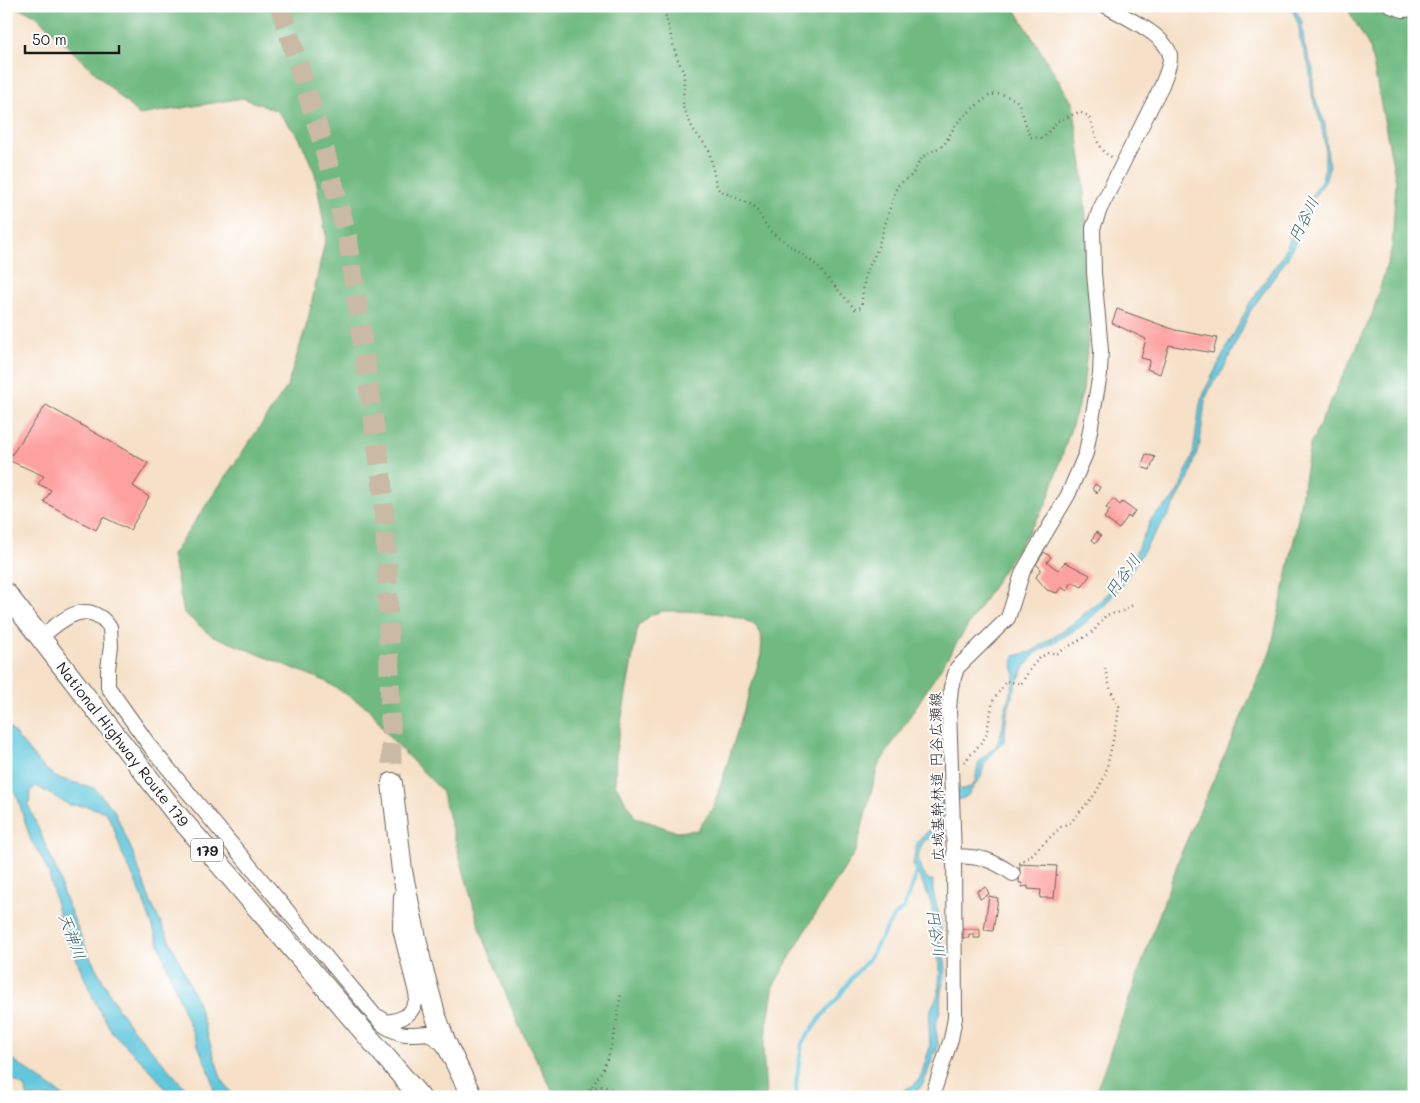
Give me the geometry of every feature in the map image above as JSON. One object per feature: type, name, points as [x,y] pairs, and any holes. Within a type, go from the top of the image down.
[{"type":"highway","name":"National Highway Route 179","points":[[6,593],[174,811],[420,1097]]},
{"type":"highway","points":[[392,783],[402,871],[421,962],[435,1014],[448,1048],[472,1097]]},
{"type":"street","name":"広域基幹林道 円谷広瀬線","points":[[932,1097],[951,1039],[955,1018],[954,856],[949,710],[951,687],[957,668],[1008,618],[1022,571],[1068,495],[1086,453],[1100,374],[1101,350],[1092,228],[1168,69],[1170,56],[1162,40],[1127,11],[1106,6]]},
{"type":"street","points":[[1391,6],[1403,10],[1414,9]]},
{"type":"street","points":[[41,637],[64,619],[85,612],[98,615],[110,627],[111,646],[108,687],[152,749],[382,1024],[393,1031],[407,1035],[428,1033],[448,1048]]},
{"type":"street","points":[[954,856],[980,857],[991,860],[1011,872]]},
{"type":"street","points":[[372,1013],[388,1022],[395,1021],[406,1017],[414,1008],[417,997],[400,929],[402,871]]},
{"type":"path","points":[[663,6],[676,55],[684,74],[683,107],[693,129],[709,150],[716,184],[720,190],[754,206],[770,231],[815,264],[855,309],[861,307],[865,275],[877,250],[897,186],[912,175],[922,157],[944,145],[956,124],[990,95],[1002,94],[1016,100],[1020,106],[1030,137],[1043,138],[1058,121],[1079,112],[1088,116],[1100,148],[1109,157],[1126,159]]},
{"type":"path","points":[[951,770],[965,762],[986,736],[993,701],[1006,682],[1021,684],[1040,657],[1048,653],[1058,654],[1093,632],[1106,615],[1121,612],[1133,605]]},
{"type":"path","points":[[1011,872],[1061,827],[1071,822],[1095,794],[1104,776],[1119,706],[1111,691],[1104,665]]},
{"type":"path","points":[[589,1090],[610,1053],[621,993]]},
{"type":"path","points":[[582,1097],[595,1086],[608,1087],[613,1090]]},
{"type":"green space","points":[[11,6],[1013,6],[1073,104],[1082,165],[1087,231],[1090,319],[1083,391],[1046,505],[878,766],[856,850],[809,924],[774,985],[763,1049],[766,1097],[556,1097],[518,1024],[480,929],[441,790],[391,739],[370,709],[325,681],[211,635],[184,613],[172,555],[287,387],[308,320],[326,236],[315,173],[299,137],[277,111],[243,98],[139,115],[34,14]],"holes":[[[662,611],[715,613],[743,619],[754,625],[760,632],[762,640],[761,655],[714,806],[698,830],[677,832],[635,817],[615,784],[616,751],[638,626],[651,615]]]},
{"type":"green space","points":[[1346,6],[1414,6],[1414,1097],[1094,1097],[1182,851],[1271,650],[1295,535],[1310,445],[1372,315],[1392,247],[1396,181],[1370,48]]},
{"type":"water","name":"円谷川","points":[[1291,6],[1294,6],[1302,22],[1304,44],[1313,69],[1314,96],[1325,124],[1329,168],[1325,182],[1313,198],[1299,235],[1287,259],[1251,310],[1223,370],[1211,386],[1205,400],[1200,443],[1189,478],[1171,511],[1124,582],[1103,607],[1080,627],[1036,653],[1025,666],[1017,682],[1007,713],[1004,741],[984,764],[981,777],[969,794],[964,798],[944,804],[937,830],[922,845],[919,861],[922,871],[929,880],[933,880],[933,891],[941,923],[940,947],[944,955],[946,970],[941,991],[940,1011],[935,1026],[938,1043],[937,1049],[927,1075],[920,1088],[914,1093],[895,1097],[900,1092],[914,1085],[920,1078],[930,1047],[929,1022],[931,1009],[938,995],[940,964],[935,948],[933,910],[929,897],[913,864],[918,841],[933,826],[942,796],[947,792],[968,788],[973,785],[981,759],[997,745],[1015,676],[1014,656],[1031,652],[1071,625],[1108,594],[1131,563],[1152,518],[1172,500],[1179,489],[1193,455],[1200,404],[1206,388],[1250,303],[1282,257],[1307,203],[1321,181],[1325,168],[1325,146],[1321,123],[1312,95],[1309,66],[1300,40],[1299,26]]},
{"type":"water","name":"天神川","points":[[6,723],[38,762],[55,777],[94,788],[114,810],[133,853],[151,903],[181,964],[197,1002],[221,1078],[234,1097],[218,1097],[214,1091],[211,1076],[184,1012],[139,889],[106,812],[86,806],[69,805],[36,786],[30,792],[29,807],[59,876],[62,891],[89,955],[117,1007],[132,1028],[195,1097],[171,1097],[154,1074],[112,1032],[96,1004],[64,931],[49,874],[42,858],[31,841],[18,799],[6,775]]},
{"type":"water","points":[[6,1053],[65,1097],[28,1097],[24,1087],[6,1075]]},
{"type":"building","points":[[1117,309],[1175,330],[1217,338],[1213,353],[1169,345],[1160,374],[1147,369],[1150,360],[1141,358],[1146,339],[1112,323]]},
{"type":"building","points":[[46,405],[148,463],[133,486],[149,497],[130,530],[103,517],[96,530],[44,502],[51,490],[38,484],[44,476],[8,460]]},
{"type":"building","points":[[1146,454],[1155,457],[1150,470],[1141,467]]},
{"type":"building","points":[[1095,484],[1100,487],[1097,493],[1092,489]]},
{"type":"building","points":[[1113,499],[1120,505],[1122,502],[1135,511],[1130,518],[1128,516],[1119,529],[1104,518],[1110,510],[1106,508]]},
{"type":"building","points":[[1096,532],[1101,536],[1096,543],[1092,540]]},
{"type":"building","points":[[1044,552],[1051,557],[1047,562],[1058,570],[1065,562],[1090,575],[1082,587],[1072,582],[1067,591],[1061,587],[1057,593],[1047,590],[1036,577],[1041,569],[1036,564]]},
{"type":"building","points":[[1020,864],[1057,866],[1054,898],[1040,898],[1041,890],[1028,889],[1028,886],[1022,887],[1022,883],[1019,883]]},
{"type":"building","points":[[986,887],[989,894],[980,899],[977,891]]},
{"type":"building","points":[[989,896],[998,898],[993,931],[984,930]]},
{"type":"building","points":[[963,929],[980,929],[980,938],[974,938],[974,934],[969,934],[969,938],[963,938]]},
{"type":"waterway","points":[[797,1097],[796,1084],[802,1043],[854,975],[868,960],[894,916],[903,909],[914,881],[917,866]]},
{"type":"tunnel","points":[[280,6],[323,144],[348,240],[382,481],[387,562],[392,783]]}]
